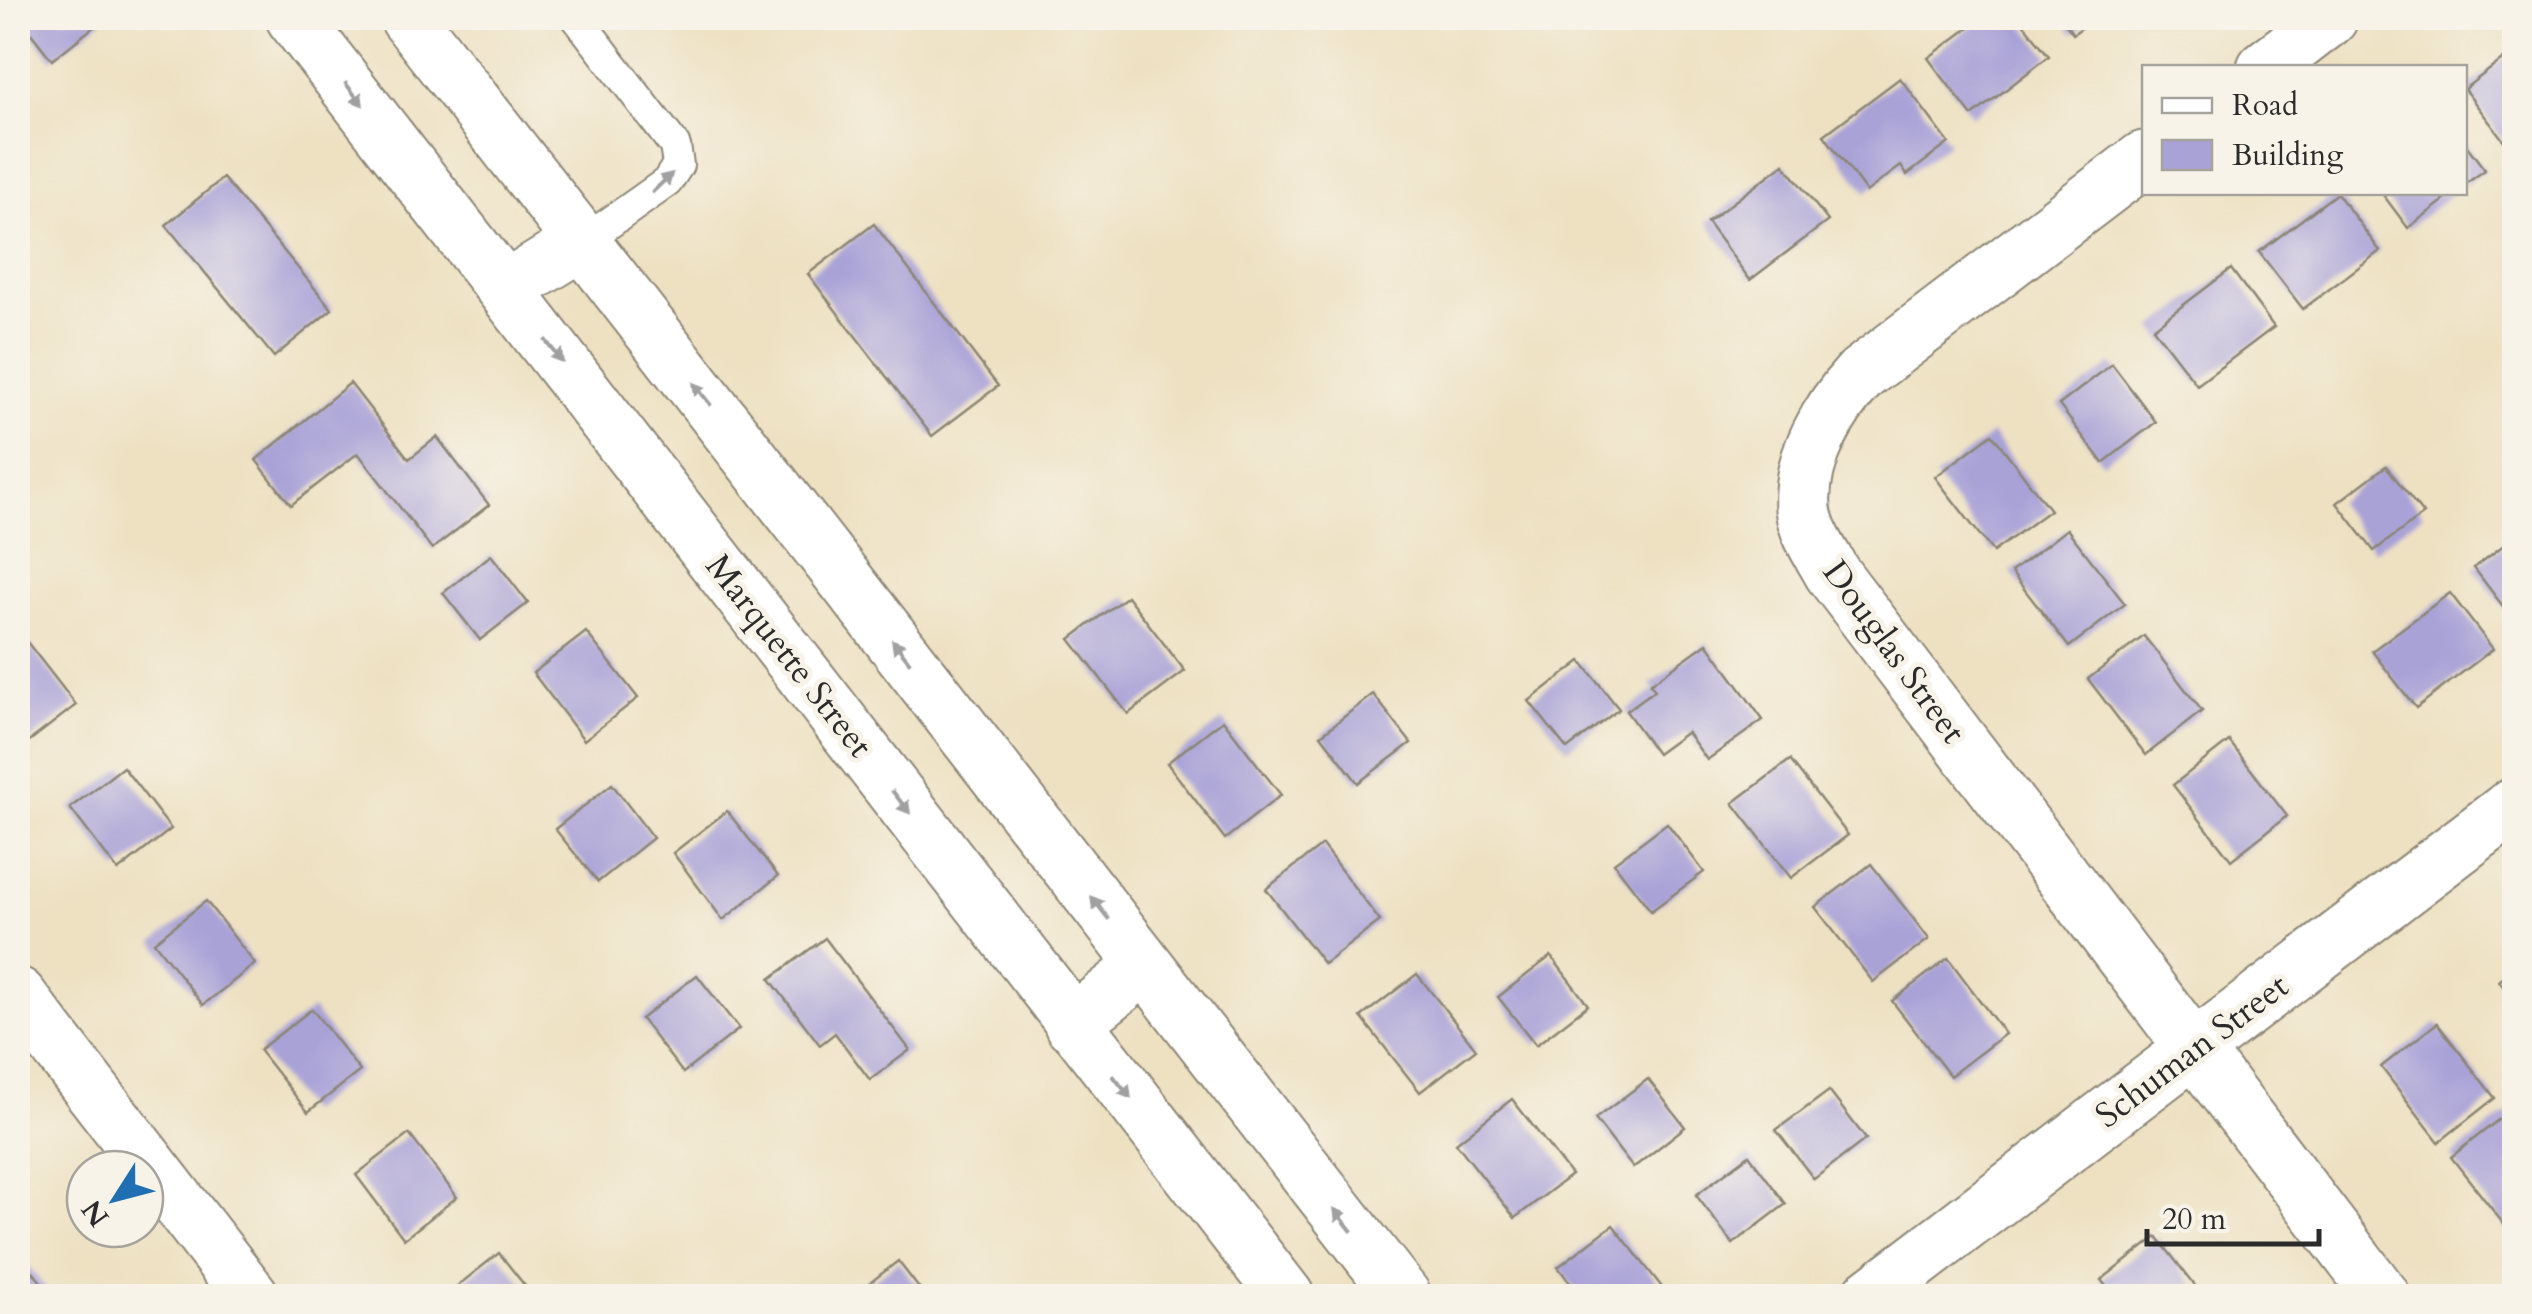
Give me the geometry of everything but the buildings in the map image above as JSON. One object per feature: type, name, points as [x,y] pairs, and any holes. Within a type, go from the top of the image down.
[{"type":"street","name":"Marquette Street","points":[[294,18],[1286,1296]]},
{"type":"street","points":[[408,18],[1402,1296]]},
{"type":"street","points":[[2268,65],[2330,18]]},
{"type":"street","name":"Douglas Street","points":[[2142,161],[1860,374],[1838,398],[1820,432],[1807,470],[1804,509],[1813,540],[1832,573],[2382,1296]]},
{"type":"street","points":[[506,289],[584,241]]},
{"type":"street","name":"Schuman Street","points":[[1870,1296],[2514,805]]},
{"type":"street","points":[[1072,1024],[1145,966]]},
{"type":"street","points":[[18,994],[251,1296]]},
{"type":"lane","points":[[576,18],[674,146],[678,165],[667,182],[584,241]]}]
